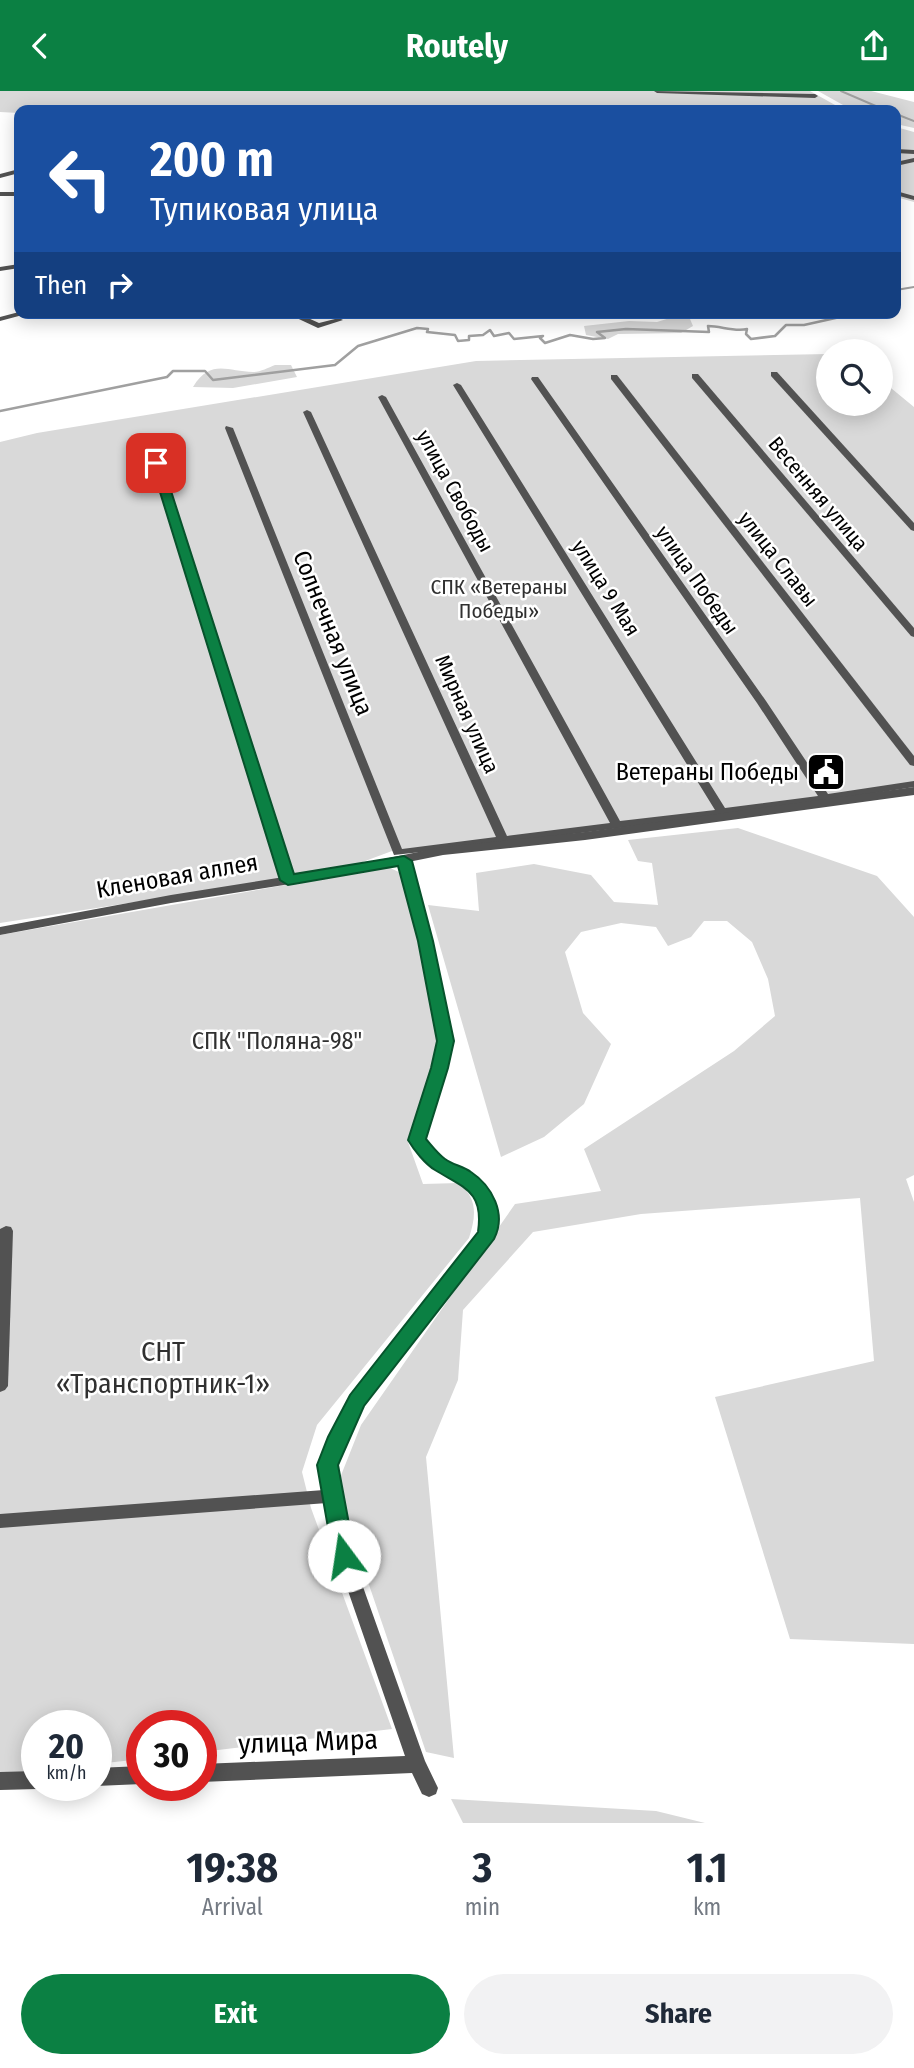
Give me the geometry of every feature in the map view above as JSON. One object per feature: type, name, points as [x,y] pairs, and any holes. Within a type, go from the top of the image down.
[{"type":"street","points":[[657,91],[815,96]]},
{"type":"street","points":[[0,186],[8,189],[9,194]]},
{"type":"street","points":[[0,194],[14,194]]},
{"type":"street","points":[[303,319],[318,326],[339,320]]},
{"type":"street","points":[[774,374],[914,528]]},
{"type":"street","name":"Весенняя улица","points":[[695,376],[914,634]]},
{"type":"street","name":"улица Славы","points":[[614,377],[914,763]]},
{"type":"street","name":"улица Победы","points":[[535,379],[826,800]]},
{"type":"street","name":"улица 9 Мая","points":[[457,384],[722,812]]},
{"type":"street","name":"улица Свободы","points":[[382,397],[616,824]]},
{"type":"street","name":"Мирная улица","points":[[307,412],[503,840]]},
{"type":"street","name":"Солнечная улица","points":[[229,428],[401,857]]},
{"type":"street","points":[[149,439],[288,880]]},
{"type":"street","points":[[429,1788],[417,1764],[344,1556],[328,1465],[357,1401],[487,1234],[490,1214],[487,1201],[476,1187],[464,1176],[439,1164],[417,1140],[440,1068],[445,1041],[425,941],[401,857],[616,824],[826,800],[914,784]]},
{"type":"street","name":"Кленовая аллея","points":[[0,931],[288,880],[401,857],[585,836],[826,800],[914,791]]},
{"type":"street","points":[[0,1387],[6,1231]]},
{"type":"street","points":[[0,1521],[332,1496]]},
{"type":"street","name":"улица Мира","points":[[217,1772],[417,1764]]},
{"type":"street","points":[[0,1781],[21,1780]]},
{"type":"green space","points":[[0,91],[810,91],[835,105],[14,105],[14,113],[0,112]]},
{"type":"green space","points":[[818,91],[871,91],[914,102],[914,128],[901,125],[901,105],[843,105]]},
{"type":"green space","points":[[901,128],[914,132],[914,202],[901,198]]},
{"type":"green space","points":[[667,319],[690,319],[693,326],[681,333],[618,334],[608,339],[586,335],[584,326],[629,321],[657,322]]},
{"type":"green space","name":"СПК «Ветераны Победы»","points":[[816,354],[816,416],[893,416],[893,390],[914,407],[914,787],[392,851],[341,870],[0,923],[0,442],[37,433],[476,361]]},
{"type":"green space","points":[[275,365],[291,365],[297,377],[233,388],[193,387],[206,372],[213,370],[256,372]]},
{"type":"green space","points":[[738,828],[877,876],[914,917],[914,1175],[906,1179],[914,1202],[914,1644],[790,1639],[715,1397],[874,1361],[860,1198],[641,1214],[533,1232],[463,1310],[458,1380],[426,1457],[454,1758],[426,1752],[336,1488],[361,1425],[515,1204],[601,1191],[584,1149],[734,1051],[775,1016],[768,979],[752,942],[727,921],[704,921],[691,937],[668,946],[656,927],[621,923],[581,932],[565,952],[583,1013],[611,1044],[584,1104],[544,1137],[501,1157],[428,905],[479,911],[476,873],[534,864],[591,875],[614,902],[658,905],[652,863],[638,861],[628,840]]},
{"type":"green space","name":"СНТ «Транспортник-1»","points":[[388,867],[403,874],[441,1032],[436,1073],[419,1109],[408,1142],[423,1184],[459,1183],[470,1195],[474,1208],[473,1222],[469,1238],[317,1425],[302,1472],[311,1508],[392,1729],[217,1750],[217,1710],[126,1710],[126,1761],[112,1762],[112,1710],[21,1710],[21,1773],[0,1775],[0,935]]},
{"type":"green space","points":[[451,1799],[656,1811],[705,1823],[463,1823]]},
{"type":"waterway","points":[[841,91],[873,105]]},
{"type":"waterway","points":[[901,116],[914,121]]},
{"type":"waterway","points":[[901,289],[914,287]]},
{"type":"waterway","points":[[0,411],[167,377],[173,371],[205,371],[213,380],[335,365],[358,346],[417,328],[428,329],[427,332],[455,335],[458,341],[469,340],[469,336],[483,335],[490,330],[494,336],[509,333],[514,339],[543,336],[540,338],[545,343],[570,335],[605,338],[597,332],[626,329],[709,332],[708,326],[747,329],[746,334],[751,339],[775,336],[786,325],[804,325],[831,319]]},
{"type":"place","name":"Ветераны Победы","points":[[826,772]]},
{"type":"route","points":[[156,463],[288,880],[404,861],[425,941],[445,1041],[440,1068],[417,1140],[439,1164],[464,1176],[476,1187],[487,1201],[490,1214],[487,1234],[357,1401],[339,1437],[328,1465],[336,1523],[344,1556]]},
{"type":"park label","name":"СПК \"Поляна-98\"","points":[[277,1041]]}]
